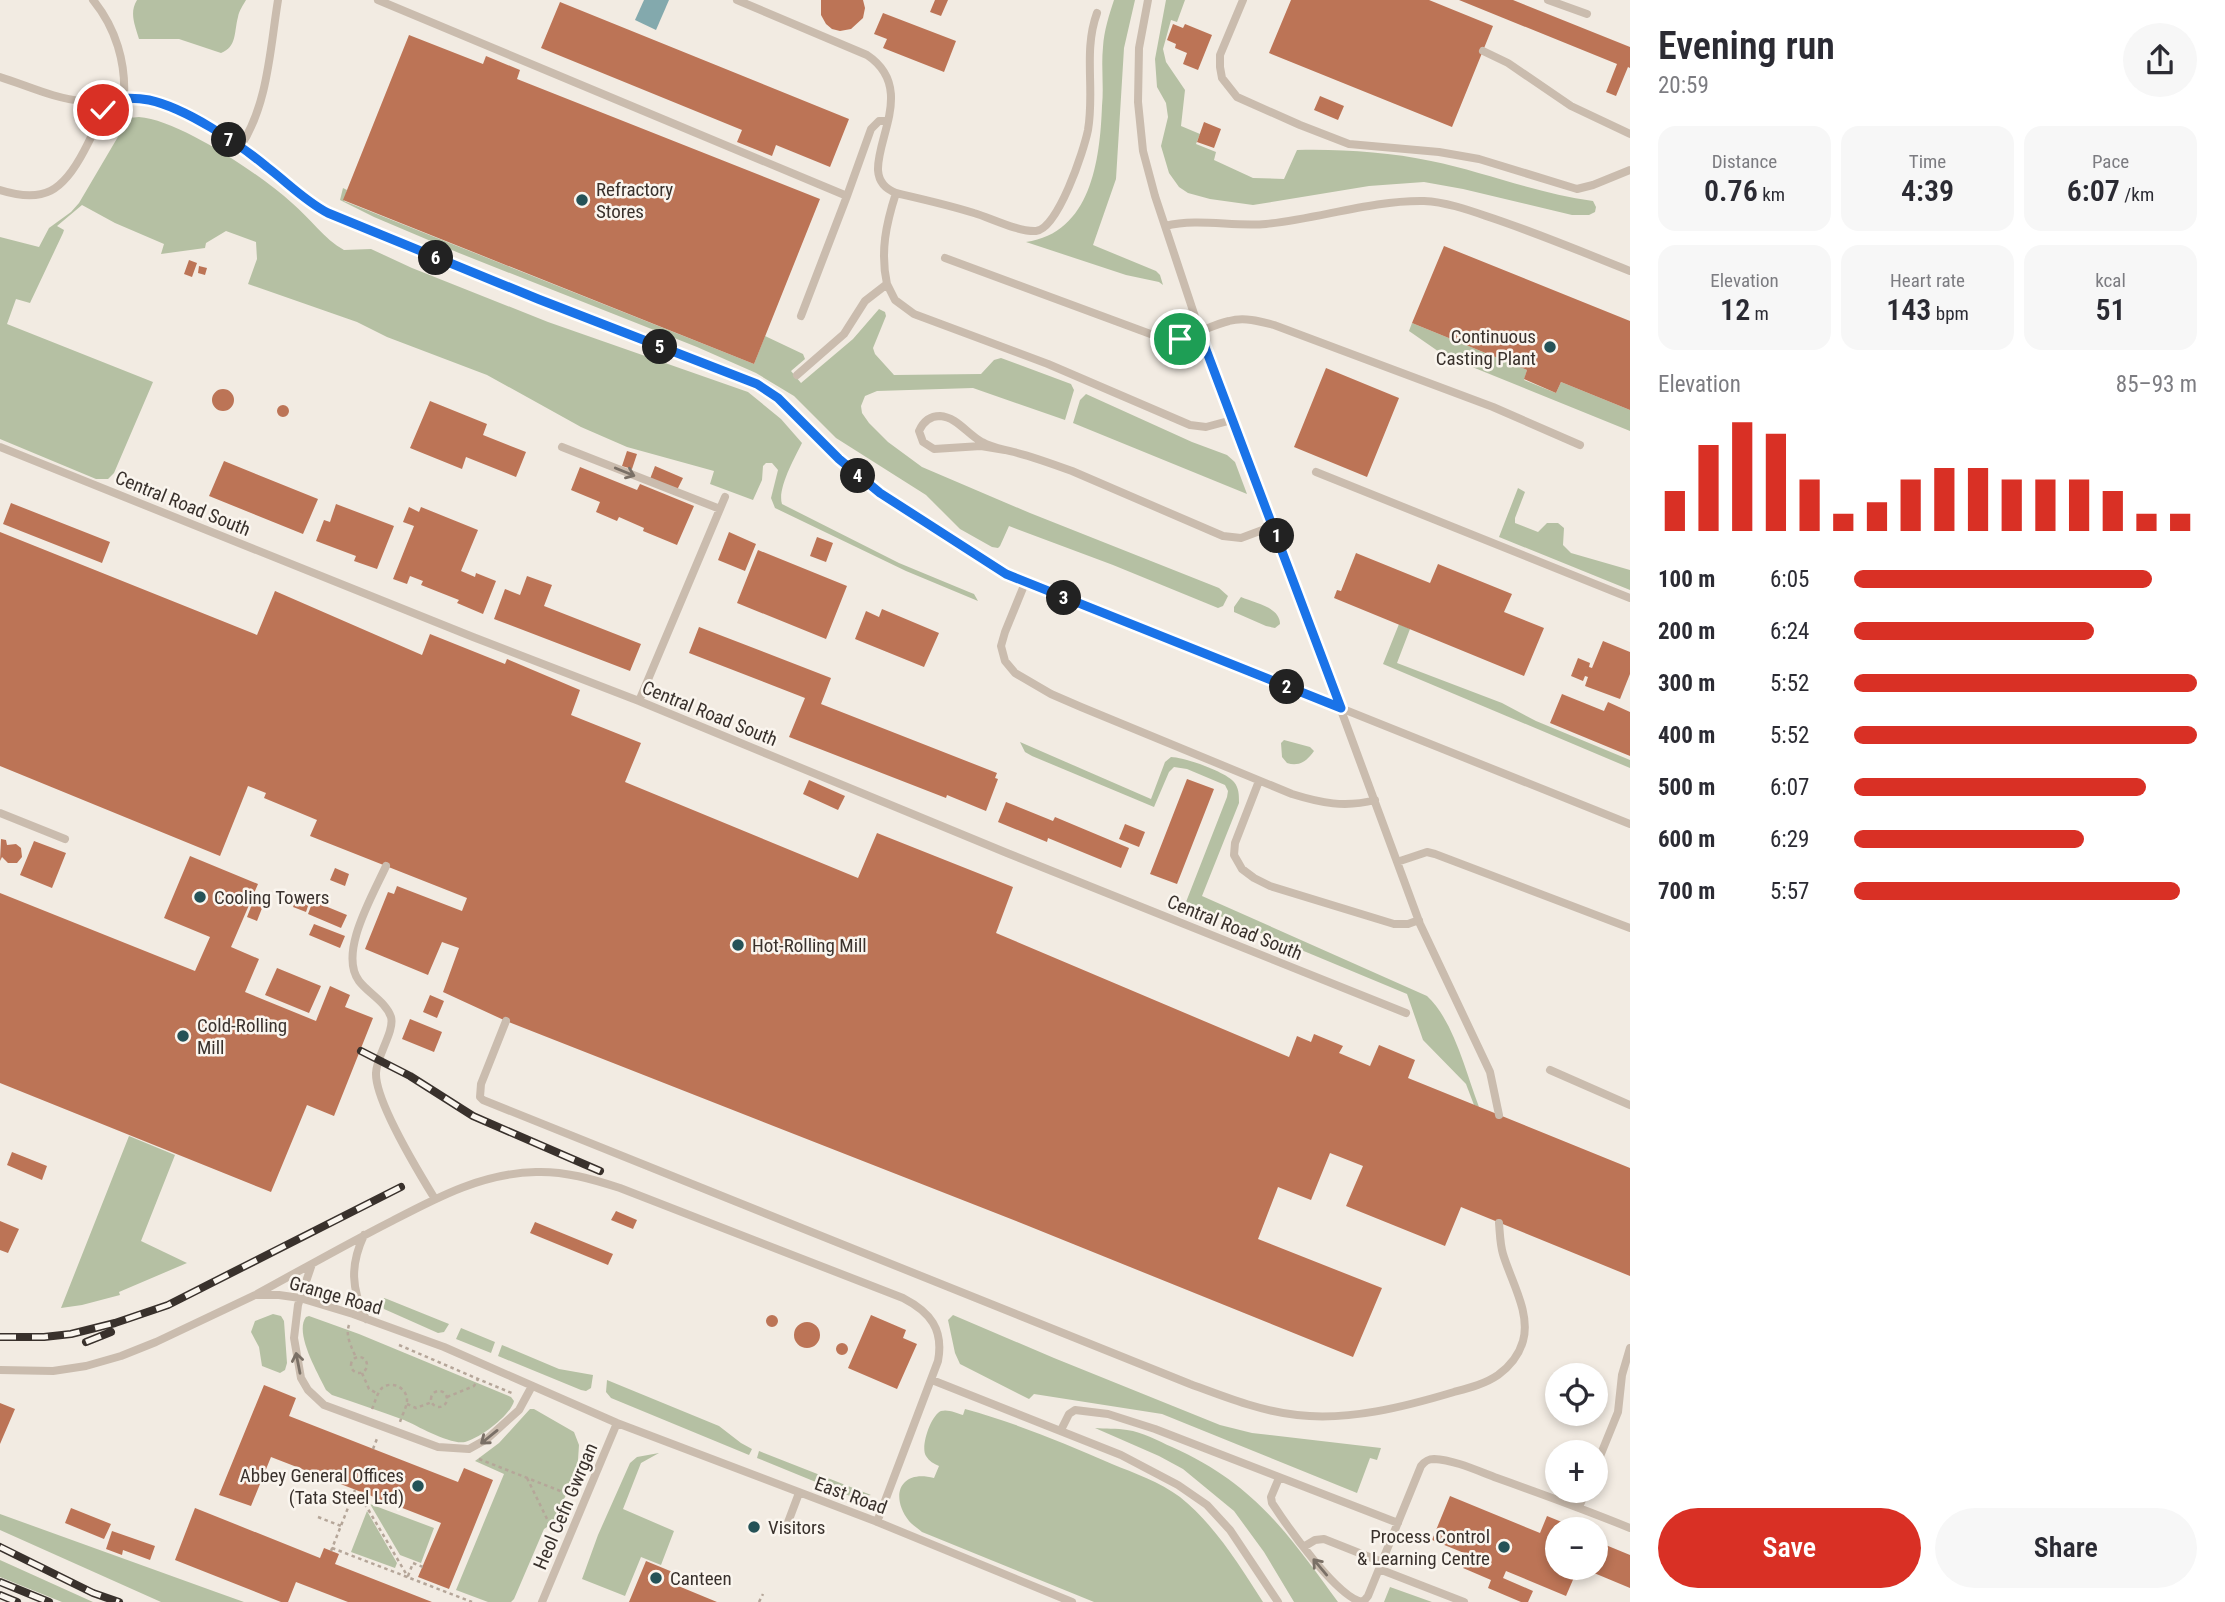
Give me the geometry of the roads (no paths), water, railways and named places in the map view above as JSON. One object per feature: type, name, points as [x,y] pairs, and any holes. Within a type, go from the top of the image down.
[{"type":"lane","points":[[93,0],[106,18],[118,45],[124,76],[124,98]]},
{"type":"lane","points":[[240,147],[259,107],[278,0]]},
{"type":"lane","points":[[378,0],[847,196]]},
{"type":"lane","points":[[737,0],[760,4],[859,51],[878,64],[886,75],[892,103],[879,152],[878,169],[885,186],[896,193],[974,212],[1028,230],[1038,230],[1048,225],[1059,208],[1086,137],[1090,100],[1089,41],[1097,13]]},
{"type":"lane","points":[[1148,0],[1139,48],[1138,102],[1143,151],[1165,226],[1199,331],[1419,920],[1490,1072],[1499,1115]]},
{"type":"lane","points":[[1243,0],[1223,44],[1219,62],[1225,83],[1241,99],[1342,143],[1439,152],[1479,159],[1502,164],[1571,188],[1593,186],[1630,170]]},
{"type":"lane","points":[[1548,0],[1587,14]]},
{"type":"lane","points":[[1483,51],[1508,63],[1571,106],[1630,134]]},
{"type":"lane","points":[[0,77],[71,99],[146,99],[198,120],[240,147],[306,200],[328,213],[544,302],[762,387],[778,398],[839,459],[880,493],[996,568],[1025,583],[1630,824]]},
{"type":"lane","points":[[0,190],[33,196],[42,195],[58,187],[80,159],[96,128],[106,100]]},
{"type":"lane","points":[[801,316],[871,129],[879,121],[888,121]]},
{"type":"lane","points":[[896,193],[885,237],[884,263],[887,284],[895,300],[914,314],[1048,364],[1195,427],[1232,421]]},
{"type":"lane","points":[[1165,226],[1188,222],[1266,223],[1384,205],[1435,202],[1506,223],[1630,271]]},
{"type":"lane","points":[[945,258],[1157,337],[1175,340],[1242,319],[1274,325],[1493,407],[1580,445]]},
{"type":"lane","points":[[797,375],[844,334],[865,301],[887,284]]},
{"type":"lane","points":[[1005,450],[981,446],[934,449],[923,442],[919,431],[927,420],[936,416],[946,417],[981,442],[1072,471],[1223,536],[1241,538],[1273,526]]},
{"type":"lane","name":"Central Road South","points":[[0,447],[639,701],[1007,853],[1406,1013]]},
{"type":"lane","points":[[562,447],[720,509]]},
{"type":"lane","points":[[1316,472],[1630,598]]},
{"type":"lane","points":[[639,701],[725,498]]},
{"type":"lane","points":[[1025,583],[1001,646],[1005,661],[1015,673],[1081,708],[1320,803],[1353,805],[1375,800]]},
{"type":"lane","points":[[1259,781],[1234,849],[1236,861],[1247,873],[1270,886],[1394,924],[1408,924],[1419,920]]},
{"type":"lane","points":[[0,813],[65,839]]},
{"type":"lane","points":[[1397,862],[1427,852],[1435,854],[1630,928]]},
{"type":"lane","points":[[386,866],[353,943],[352,964],[360,984],[390,1015],[390,1028],[376,1067],[379,1090],[435,1199]]},
{"type":"lane","points":[[506,1021],[481,1084],[480,1092],[484,1100],[1190,1384],[1278,1412],[1315,1417],[1366,1413],[1475,1387],[1498,1375],[1511,1364],[1518,1353],[1525,1331],[1520,1304],[1503,1251],[1499,1223]]},
{"type":"lane","points":[[1549,1070],[1630,1105]]},
{"type":"lane","points":[[255,1295],[435,1199],[479,1182],[534,1172],[572,1175],[620,1188],[914,1303],[932,1321],[940,1338],[938,1361],[877,1522]]},
{"type":"lane","points":[[364,1235],[353,1275],[356,1296],[366,1319]]},
{"type":"lane","points":[[312,1264],[300,1298],[294,1329],[296,1359],[301,1378],[315,1398],[335,1410],[438,1447],[469,1449],[488,1439],[519,1410],[532,1386]]},
{"type":"lane","name":"Grange Road","points":[[0,1370],[53,1371],[106,1361],[156,1342],[255,1295],[279,1295],[300,1298],[444,1347],[617,1423]]},
{"type":"lane","points":[[1607,1440],[1618,1412],[1622,1375],[1630,1348]]},
{"type":"lane","points":[[932,1380],[1061,1430],[1171,1480],[1198,1498],[1230,1530],[1278,1602]]},
{"type":"lane","points":[[1061,1430],[1069,1414],[1075,1410],[1108,1414],[1155,1429],[1398,1523]]},
{"type":"lane","name":"East Road","points":[[617,1423],[877,1522],[1072,1602]]},
{"type":"lane","name":"Heol Cefn Gwrgan","points":[[542,1602],[617,1423]]},
{"type":"lane","points":[[1279,1478],[1271,1500],[1331,1579],[1357,1601],[1363,1602],[1381,1566],[1421,1466],[1431,1459],[1464,1466],[1630,1528]]},
{"type":"lane","points":[[787,1525],[799,1493]]},
{"type":"lane","points":[[1579,1507],[1581,1503]]},
{"type":"lane","points":[[1305,1546],[1315,1539],[1324,1539],[1464,1602]]},
{"type":"water","points":[[644,0],[669,0],[656,30],[635,20]]},
{"type":"railway","points":[[361,1051],[410,1076],[473,1116],[600,1171]]},
{"type":"railway","points":[[0,1337],[71,1334],[168,1305],[401,1187]]},
{"type":"railway","points":[[86,1342],[111,1332]]},
{"type":"railway","points":[[0,1547],[93,1593],[119,1602]]},
{"type":"railway","points":[[0,1582],[49,1602]]},
{"type":"railway","points":[[0,1595],[17,1602]]},
{"type":"place","name":"Refractory Stores","points":[[582,200]]},
{"type":"place","name":"Continuous Casting Plant","points":[[1550,347]]},
{"type":"place","name":"Cooling Towers","points":[[200,897]]},
{"type":"place","name":"Hot-Rolling Mill","points":[[738,945]]},
{"type":"place","name":"Cold-Rolling Mill","points":[[183,1036]]},
{"type":"place","name":"Abbey General Offices (Tata Steel Ltd)","points":[[418,1486]]},
{"type":"place","name":"Visitors","points":[[754,1527]]},
{"type":"place","name":"Process Control & Learning Centre","points":[[1504,1547]]},
{"type":"place","name":"Canteen","points":[[656,1578]]}]
